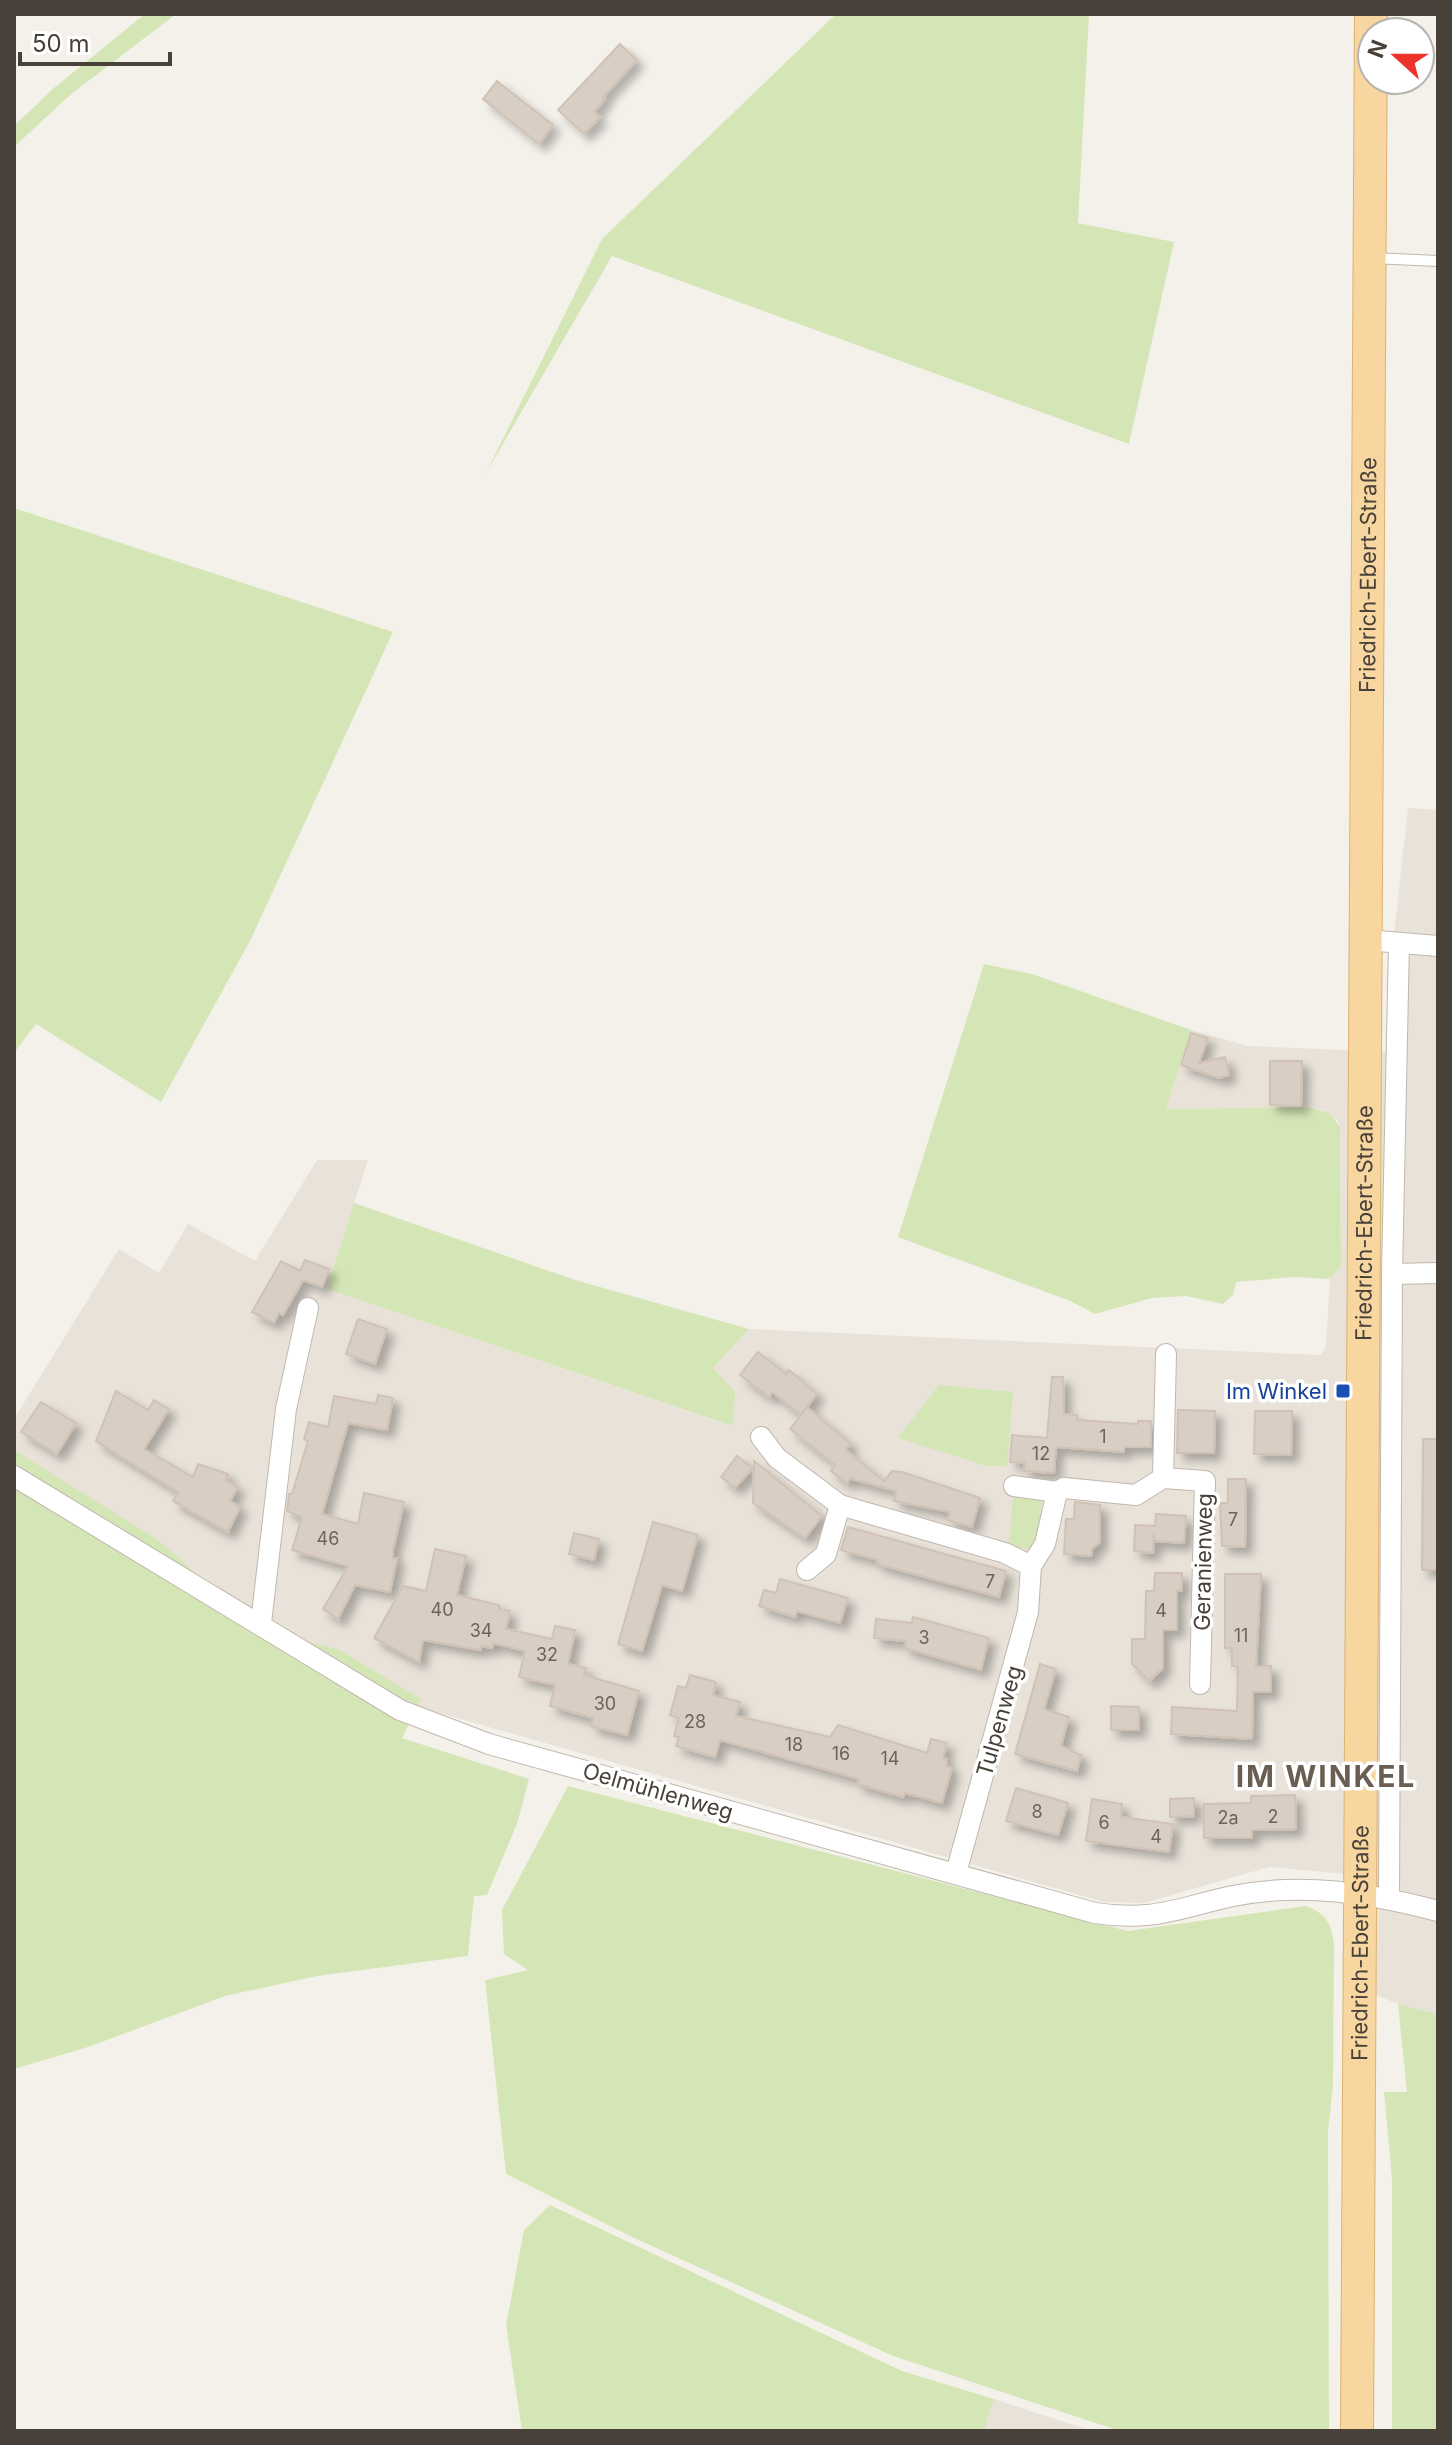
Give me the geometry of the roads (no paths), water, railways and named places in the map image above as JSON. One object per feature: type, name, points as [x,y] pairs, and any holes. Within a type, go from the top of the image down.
[{"type":"main road","name":"Friedrich-Ebert-Straße","points":[[1357,2431],[1375,1895],[1366,940],[1371,14]]},
{"type":"street","points":[[1366,940],[1438,946]]},
{"type":"street","name":"Friedrich-Ebert-Straße","points":[[1375,1895],[1399,943]]},
{"type":"street","points":[[1392,1274],[1438,1273]]},
{"type":"street","points":[[261,1623],[286,1409],[308,1308]]},
{"type":"street","name":"Geranienweg","points":[[1163,1478],[1166,1354]]},
{"type":"street","points":[[761,1437],[777,1458],[840,1505],[1005,1553],[1031,1566]]},
{"type":"street","name":"Oelmühlenweg","points":[[14,1476],[400,1710],[489,1744],[1095,1913],[1129,1919],[1161,1916],[1233,1896],[1279,1890],[1375,1895],[1438,1911]]},
{"type":"street","name":"Geranienweg","points":[[1014,1486],[1136,1495],[1163,1478],[1205,1481],[1200,1684]]},
{"type":"street","name":"Tulpenweg","points":[[956,1873],[1028,1612],[1031,1566],[1045,1544],[1060,1490]]},
{"type":"street","points":[[807,1570],[826,1554],[840,1505]]},
{"type":"lane","points":[[1369,258],[1438,261]]},
{"type":"place","name":"Im Winkel","points":[[1343,1391]]},
{"type":"district","name":"IM WINKEL","points":[[1326,1776]]}]
